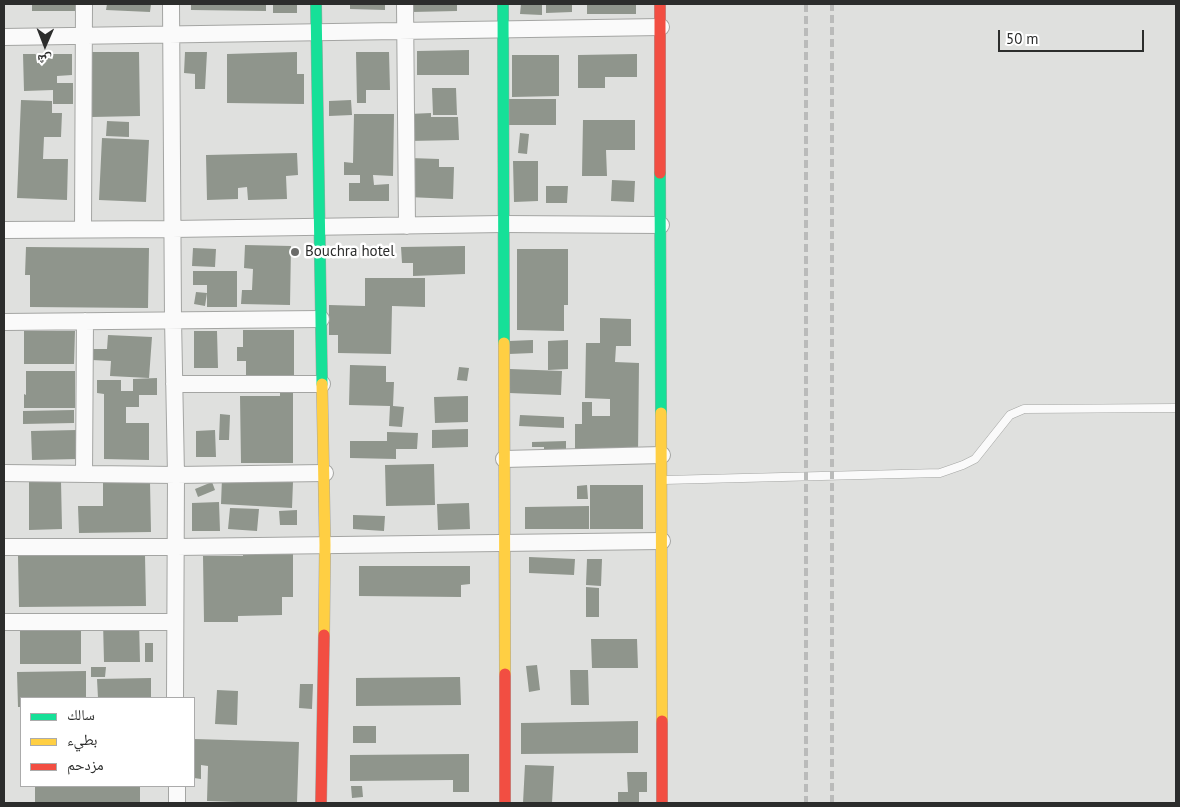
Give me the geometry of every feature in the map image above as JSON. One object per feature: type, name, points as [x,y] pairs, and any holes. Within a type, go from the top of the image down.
[{"type":"street","points":[[83,228],[84,4]]},
{"type":"street","points":[[171,4],[176,475],[174,622],[176,697]]},
{"type":"street","points":[[316,4],[325,473],[321,803]]},
{"type":"street","points":[[405,4],[407,226]]},
{"type":"street","points":[[503,4],[505,803]]},
{"type":"street","points":[[660,4],[662,803]]},
{"type":"street","points":[[4,36],[661,27]]},
{"type":"street","points":[[4,230],[83,228],[172,230],[503,224],[661,225]]},
{"type":"street","points":[[4,322],[321,319]]},
{"type":"street","points":[[84,474],[85,321]]},
{"type":"street","points":[[174,384],[322,384]]},
{"type":"street","points":[[504,459],[662,455]]},
{"type":"street","points":[[4,473],[176,475],[325,473]]},
{"type":"street","points":[[4,547],[176,547],[662,541]]},
{"type":"street","points":[[4,622],[174,622]]},
{"type":"street","points":[[177,787],[177,803]]},
{"type":"lane","points":[[661,480],[940,474],[963,466],[975,459],[1010,415],[1024,409],[1176,408]]},
{"type":"building","points":[[32,4],[79,4],[79,11],[32,11]]},
{"type":"building","points":[[107,4],[151,4],[150,12],[106,10]]},
{"type":"building","points":[[191,4],[266,4],[266,11],[191,10]]},
{"type":"building","points":[[273,4],[297,4],[297,13],[273,13]]},
{"type":"building","points":[[350,4],[385,4],[385,10],[350,9]]},
{"type":"building","points":[[412,4],[457,4],[457,11],[412,12]]},
{"type":"building","points":[[521,4],[542,4],[542,15],[520,14]]},
{"type":"building","points":[[546,4],[572,4],[572,12],[546,13]]},
{"type":"building","points":[[587,4],[636,4],[636,14],[587,14]]},
{"type":"building","points":[[469,50],[469,75],[417,75],[417,51]]},
{"type":"building","points":[[91,52],[139,52],[140,116],[92,117]]},
{"type":"building","points":[[185,52],[207,52],[205,89],[195,89],[195,74],[184,73]]},
{"type":"building","points":[[297,52],[297,74],[304,74],[304,104],[227,103],[227,54]]},
{"type":"building","points":[[356,52],[389,52],[390,90],[366,90],[366,103],[357,103]]},
{"type":"building","points":[[23,54],[72,54],[72,75],[57,76],[57,83],[73,83],[73,104],[53,104],[53,90],[24,91]]},
{"type":"building","points":[[637,54],[637,77],[605,77],[605,88],[578,88],[578,55]]},
{"type":"building","points":[[512,55],[559,55],[559,96],[512,97]]},
{"type":"building","points":[[432,88],[456,88],[457,115],[433,115]]},
{"type":"building","points":[[507,99],[556,99],[556,125],[507,125]]},
{"type":"building","points":[[21,100],[52,101],[52,113],[62,113],[61,137],[44,137],[43,159],[68,159],[67,200],[17,198]]},
{"type":"building","points":[[351,100],[352,115],[329,116],[329,101]]},
{"type":"building","points":[[431,113],[431,117],[458,117],[459,140],[409,141],[409,114]]},
{"type":"building","points":[[354,114],[394,114],[393,176],[373,175],[374,185],[389,184],[389,201],[349,201],[349,183],[360,183],[360,175],[344,175],[344,162],[353,163]]},
{"type":"building","points":[[583,120],[635,120],[635,150],[606,150],[607,176],[582,176]]},
{"type":"building","points":[[107,121],[129,122],[129,137],[106,136]]},
{"type":"building","points":[[520,133],[529,134],[527,154],[518,153]]},
{"type":"building","points":[[102,138],[149,140],[146,202],[99,200]]},
{"type":"building","points":[[297,153],[298,175],[286,176],[287,199],[248,200],[247,187],[238,188],[238,199],[207,200],[206,155]]},
{"type":"building","points":[[410,158],[439,159],[439,167],[454,167],[453,199],[408,197]]},
{"type":"building","points":[[513,161],[538,161],[538,201],[514,202]]},
{"type":"building","points":[[612,180],[635,181],[634,202],[611,201]]},
{"type":"building","points":[[546,186],[568,186],[567,203],[546,203]]},
{"type":"building","points":[[245,245],[291,246],[290,305],[241,304],[242,290],[252,290],[253,269],[244,268]]},
{"type":"building","points":[[465,246],[465,274],[413,276],[413,263],[402,263],[401,247]]},
{"type":"building","points":[[26,247],[149,248],[148,308],[30,307],[30,275],[25,275]]},
{"type":"building","points":[[193,248],[216,249],[215,267],[192,266]]},
{"type":"building","points":[[517,249],[568,249],[568,305],[564,305],[564,331],[517,330]]},
{"type":"building","points":[[193,271],[237,271],[237,307],[207,307],[207,285],[193,285]]},
{"type":"building","points":[[365,278],[425,278],[425,307],[392,306],[391,354],[338,353],[338,335],[329,335],[329,305],[365,306]]},
{"type":"building","points":[[196,292],[207,293],[205,306],[194,304]]},
{"type":"building","points":[[600,318],[631,319],[631,346],[616,346],[615,362],[639,363],[638,454],[575,453],[575,424],[582,424],[582,402],[592,402],[592,416],[610,416],[610,399],[585,398],[586,343],[600,343]]},
{"type":"building","points":[[243,330],[294,330],[294,380],[246,380],[246,361],[237,361],[237,347],[243,347]]},
{"type":"building","points":[[24,331],[75,331],[74,364],[24,364]]},
{"type":"building","points":[[194,331],[217,331],[218,368],[194,368]]},
{"type":"building","points":[[108,335],[152,337],[149,378],[110,376],[111,361],[92,360],[93,349],[107,349]]},
{"type":"building","points":[[533,340],[533,353],[509,354],[509,341]]},
{"type":"building","points":[[568,340],[568,369],[548,370],[548,341]]},
{"type":"building","points":[[350,365],[386,366],[386,382],[394,382],[393,406],[404,407],[402,427],[389,426],[390,406],[349,405]]},
{"type":"building","points":[[459,367],[469,368],[467,381],[457,380]]},
{"type":"building","points":[[510,369],[562,371],[561,395],[509,393]]},
{"type":"building","points":[[26,371],[75,371],[75,408],[24,408]]},
{"type":"building","points":[[157,378],[157,395],[139,395],[139,407],[126,407],[126,423],[149,423],[149,460],[104,459],[104,394],[97,393],[97,380],[121,380],[121,391],[133,391],[133,379]]},
{"type":"building","points":[[280,387],[293,388],[293,463],[241,463],[240,396],[280,396]]},
{"type":"building","points":[[468,396],[468,422],[435,423],[434,397]]},
{"type":"building","points":[[74,410],[74,423],[23,424],[23,411]]},
{"type":"building","points":[[220,414],[230,415],[229,440],[219,440]]},
{"type":"building","points":[[520,415],[564,417],[564,428],[519,426]]},
{"type":"building","points":[[468,429],[468,447],[432,448],[432,430]]},
{"type":"building","points":[[77,430],[78,459],[32,460],[31,431]]},
{"type":"building","points":[[215,430],[216,457],[196,457],[196,431]]},
{"type":"building","points":[[387,432],[418,433],[417,449],[396,449],[396,459],[350,458],[350,441],[387,441]]},
{"type":"building","points":[[566,441],[566,456],[544,457],[544,447],[532,447],[532,442]]},
{"type":"building","points":[[434,464],[435,505],[386,506],[385,465]]},
{"type":"building","points":[[222,478],[293,482],[292,508],[221,504]]},
{"type":"building","points":[[29,481],[61,481],[62,529],[29,530]]},
{"type":"building","points":[[150,482],[151,532],[79,533],[78,506],[103,506],[103,483]]},
{"type":"building","points":[[212,482],[215,490],[198,497],[195,489]]},
{"type":"building","points":[[587,485],[588,499],[577,499],[577,486]]},
{"type":"building","points":[[590,485],[643,485],[643,529],[590,529]]},
{"type":"building","points":[[219,502],[220,531],[192,531],[192,503]]},
{"type":"building","points":[[469,503],[470,529],[438,530],[437,504]]},
{"type":"building","points":[[589,506],[589,529],[525,529],[525,507]]},
{"type":"building","points":[[230,508],[259,509],[257,531],[228,529]]},
{"type":"building","points":[[297,510],[297,525],[280,525],[279,511]]},
{"type":"building","points":[[353,515],[385,516],[384,531],[353,529]]},
{"type":"building","points":[[243,552],[293,552],[293,597],[282,597],[282,615],[238,616],[238,622],[204,622],[203,556],[243,556]]},
{"type":"building","points":[[145,555],[146,606],[19,607],[18,556]]},
{"type":"building","points":[[529,557],[575,559],[574,575],[529,573]]},
{"type":"building","points":[[587,559],[602,559],[601,586],[586,585]]},
{"type":"building","points":[[359,566],[470,566],[470,584],[461,585],[461,597],[359,596]]},
{"type":"building","points":[[586,587],[599,588],[599,617],[586,617]]},
{"type":"building","points":[[139,621],[140,662],[104,662],[103,622]]},
{"type":"building","points":[[20,630],[81,630],[81,664],[20,664]]},
{"type":"building","points":[[591,639],[637,639],[638,668],[592,668]]},
{"type":"building","points":[[145,643],[153,643],[153,662],[145,662]]},
{"type":"building","points":[[537,665],[540,690],[529,692],[526,666]]},
{"type":"building","points":[[91,667],[106,667],[105,677],[91,677]]},
{"type":"building","points":[[570,670],[588,670],[589,705],[571,705]]},
{"type":"building","points":[[86,671],[86,697],[20,697],[20,707],[18,707],[17,672]]},
{"type":"building","points":[[460,677],[461,705],[356,706],[356,678]]},
{"type":"building","points":[[151,678],[151,697],[98,697],[97,679]]},
{"type":"building","points":[[300,684],[313,684],[312,709],[299,708]]},
{"type":"building","points":[[217,690],[238,691],[237,725],[215,724]]},
{"type":"building","points":[[638,721],[638,753],[521,754],[521,723]]},
{"type":"building","points":[[353,726],[376,726],[376,743],[353,743]]},
{"type":"building","points":[[195,739],[299,742],[297,803],[207,801],[208,766],[201,765],[201,779],[195,778]]},
{"type":"building","points":[[469,754],[469,792],[453,792],[453,780],[350,781],[350,755]]},
{"type":"building","points":[[525,765],[554,766],[552,803],[523,803]]},
{"type":"building","points":[[627,772],[647,772],[647,792],[639,792],[639,803],[618,803],[618,792],[628,792]]},
{"type":"building","points":[[351,786],[362,786],[363,797],[352,798]]},
{"type":"building","points":[[35,787],[140,787],[140,803],[35,803]]},
{"type":"railway","points":[[806,4],[806,803]]},
{"type":"railway","points":[[832,4],[832,803]]},
{"type":"traffic: fast","points":[[316,4],[322,384]]},
{"type":"traffic: fast","points":[[503,4],[504,343]]},
{"type":"traffic: fast","points":[[660,173],[661,413]]},
{"type":"traffic: slow","points":[[504,343],[505,674]]},
{"type":"traffic: slow","points":[[322,384],[325,545],[324,635]]},
{"type":"traffic: slow","points":[[661,413],[662,721]]},
{"type":"traffic: jam","points":[[660,4],[660,173]]},
{"type":"traffic: jam","points":[[321,803],[324,635]]},
{"type":"traffic: jam","points":[[505,674],[505,803]]},
{"type":"traffic: jam","points":[[662,721],[662,803]]},
{"type":"place","name":"Bouchra hotel","points":[[295,252]]}]
